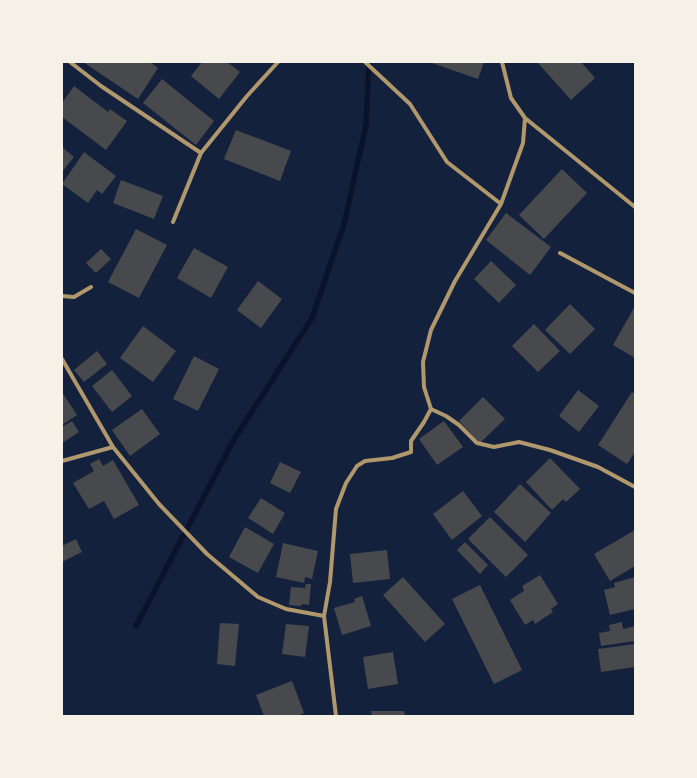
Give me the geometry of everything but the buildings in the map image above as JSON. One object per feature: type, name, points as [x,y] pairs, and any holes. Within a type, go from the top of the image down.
[{"type":"street","points":[[70,62],[101,86],[201,153]]},
{"type":"street","points":[[173,222],[201,153],[247,96],[278,62]]},
{"type":"street","points":[[365,62],[410,104],[447,162],[500,204]]},
{"type":"street","points":[[502,62],[511,98],[525,118],[635,207]]},
{"type":"street","points":[[525,118],[523,143],[500,204],[455,281],[431,330],[423,362],[424,387],[431,408],[459,425],[477,443],[494,447],[519,442],[550,450],[598,467],[635,487]]},
{"type":"street","points":[[560,253],[635,293]]},
{"type":"street","points":[[62,296],[74,297],[91,287]]},
{"type":"street","points":[[62,359],[113,447],[159,504],[207,554],[258,597],[286,609],[324,616]]},
{"type":"street","points":[[336,716],[324,616],[330,582],[336,509],[346,483],[357,466],[365,461],[392,458],[410,452],[411,441],[424,422],[431,408]]},
{"type":"street","points":[[62,461],[113,447]]},
{"type":"waterway","points":[[136,626],[233,441],[312,318],[344,224],[366,125],[369,62]]}]
